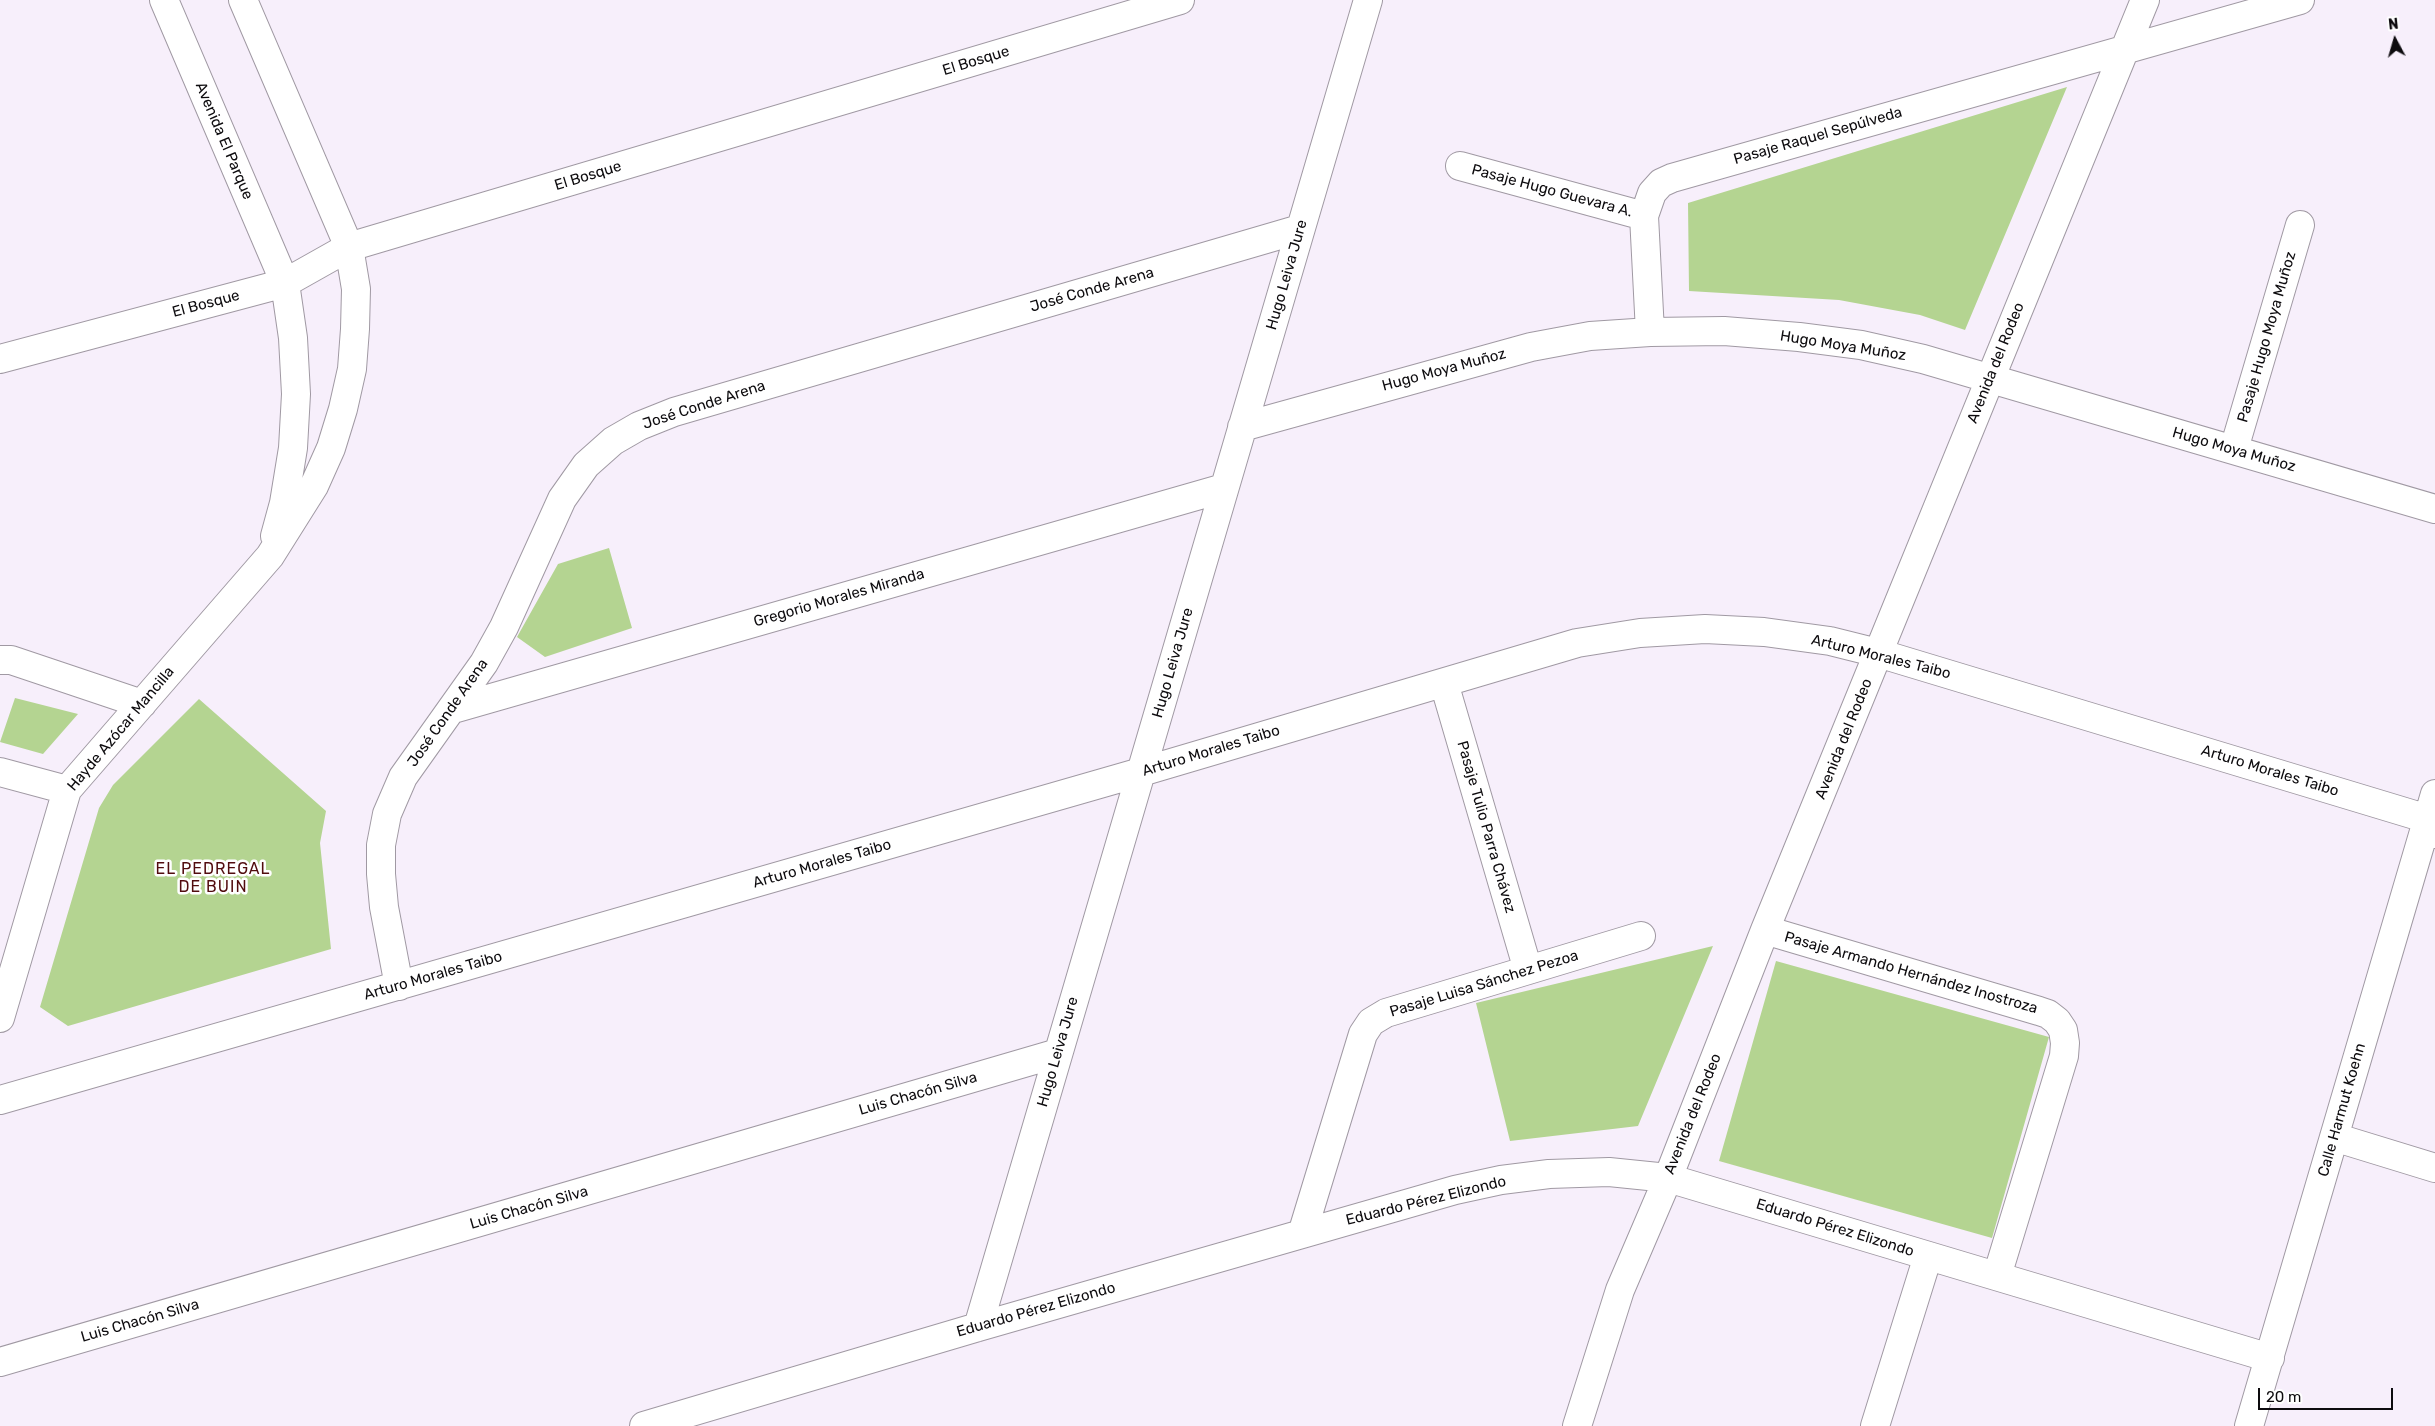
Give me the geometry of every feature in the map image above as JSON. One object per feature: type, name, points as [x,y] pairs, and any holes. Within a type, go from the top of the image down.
[{"type":"street","name":"Avenida El Parque","points":[[164,0],[285,283]]},
{"type":"street","points":[[243,0],[349,247]]},
{"type":"street","name":"El Bosque","points":[[0,359],[285,283],[349,247],[1180,0]]},
{"type":"street","name":"Hugo Leiva Jure","points":[[978,1327],[1368,0]]},
{"type":"street","name":"Avenida del Rodeo","points":[[1577,1426],[1620,1290],[1668,1178],[1765,930],[2145,0]]},
{"type":"street","name":"Pasaje Raquel Sepúlveda","points":[[1650,332],[1644,216],[1652,193],[1661,184],[1672,178],[2300,0]]},
{"type":"street","name":"Pasaje Hugo Guevara A.","points":[[1460,166],[1644,216]]},
{"type":"street","name":"Pasaje Hugo Moya Muñoz","points":[[2234,449],[2300,225]]},
{"type":"street","name":"José Conde Arena","points":[[399,986],[384,907],[381,845],[387,814],[403,777],[484,663],[504,627],[562,498],[586,465],[613,441],[639,426],[674,412],[1300,229]]},
{"type":"street","name":"Hayde Azócar Mancilla","points":[[0,1018],[9,957],[67,790],[270,556],[314,486],[331,448],[343,409],[352,369],[356,329],[356,289],[349,247]]},
{"type":"street","name":"Hayde Azócar Mancilla","points":[[270,556],[284,503],[293,448],[296,394],[294,338],[285,283]]},
{"type":"street","name":"Hugo Moya Muñoz","points":[[1242,427],[1531,347],[1590,336],[1650,332],[1724,331],[1799,337],[1923,358],[2435,509]]},
{"type":"street","name":"Gregorio Morales Miranda","points":[[453,709],[1224,488]]},
{"type":"street","name":"Arturo Morales Taibo","points":[[0,1100],[1141,772],[1577,643],[1640,633],[1705,629],[1764,632],[1830,641],[1878,653],[2433,815]]},
{"type":"street","points":[[0,660],[11,660],[142,704]]},
{"type":"street","name":"Pasaje Tulio Parra Chávez","points":[[1444,683],[1528,970]]},
{"type":"street","points":[[0,772],[67,790]]},
{"type":"street","name":"Calle Harmut Koehn","points":[[2250,1426],[2334,1137],[2433,815]]},
{"type":"street","name":"Pasaje Armando Hernández Inostroza","points":[[1765,930],[2039,1011],[2048,1014],[2057,1021],[2063,1030],[2064,1056],[1997,1276]]},
{"type":"street","name":"Pasaje Luisa Sánchez Pezoa","points":[[1302,1234],[1363,1034],[1371,1022],[1386,1013],[1641,936]]},
{"type":"street","name":"Luis Chacón Silva","points":[[0,1362],[1058,1053]]},
{"type":"street","points":[[2334,1137],[2435,1168]]},
{"type":"street","name":"Eduardo Pérez Elizondo","points":[[644,1426],[978,1327],[1455,1190],[1502,1180],[1549,1174],[1609,1172],[1668,1178],[2270,1358]]},
{"type":"street","points":[[1875,1426],[1928,1256]]},
{"type":"green space","points":[[2067,87],[1965,330],[1920,315],[1839,300],[1689,291],[1688,203]]},
{"type":"green space","points":[[609,548],[632,628],[545,657],[517,637],[558,564]]},
{"type":"green space","points":[[15,698],[78,714],[43,754],[0,742]]},
{"type":"green space","points":[[199,699],[326,811],[320,843],[331,949],[68,1026],[40,1007],[99,808],[113,785]]},
{"type":"green space","points":[[1713,946],[1638,1126],[1510,1141],[1476,1003]]},
{"type":"green space","points":[[1776,961],[2049,1037],[1992,1238],[1719,1161]]},
{"type":"district","name":"EL PEDREGAL DE BUIN","points":[[213,878]]}]
